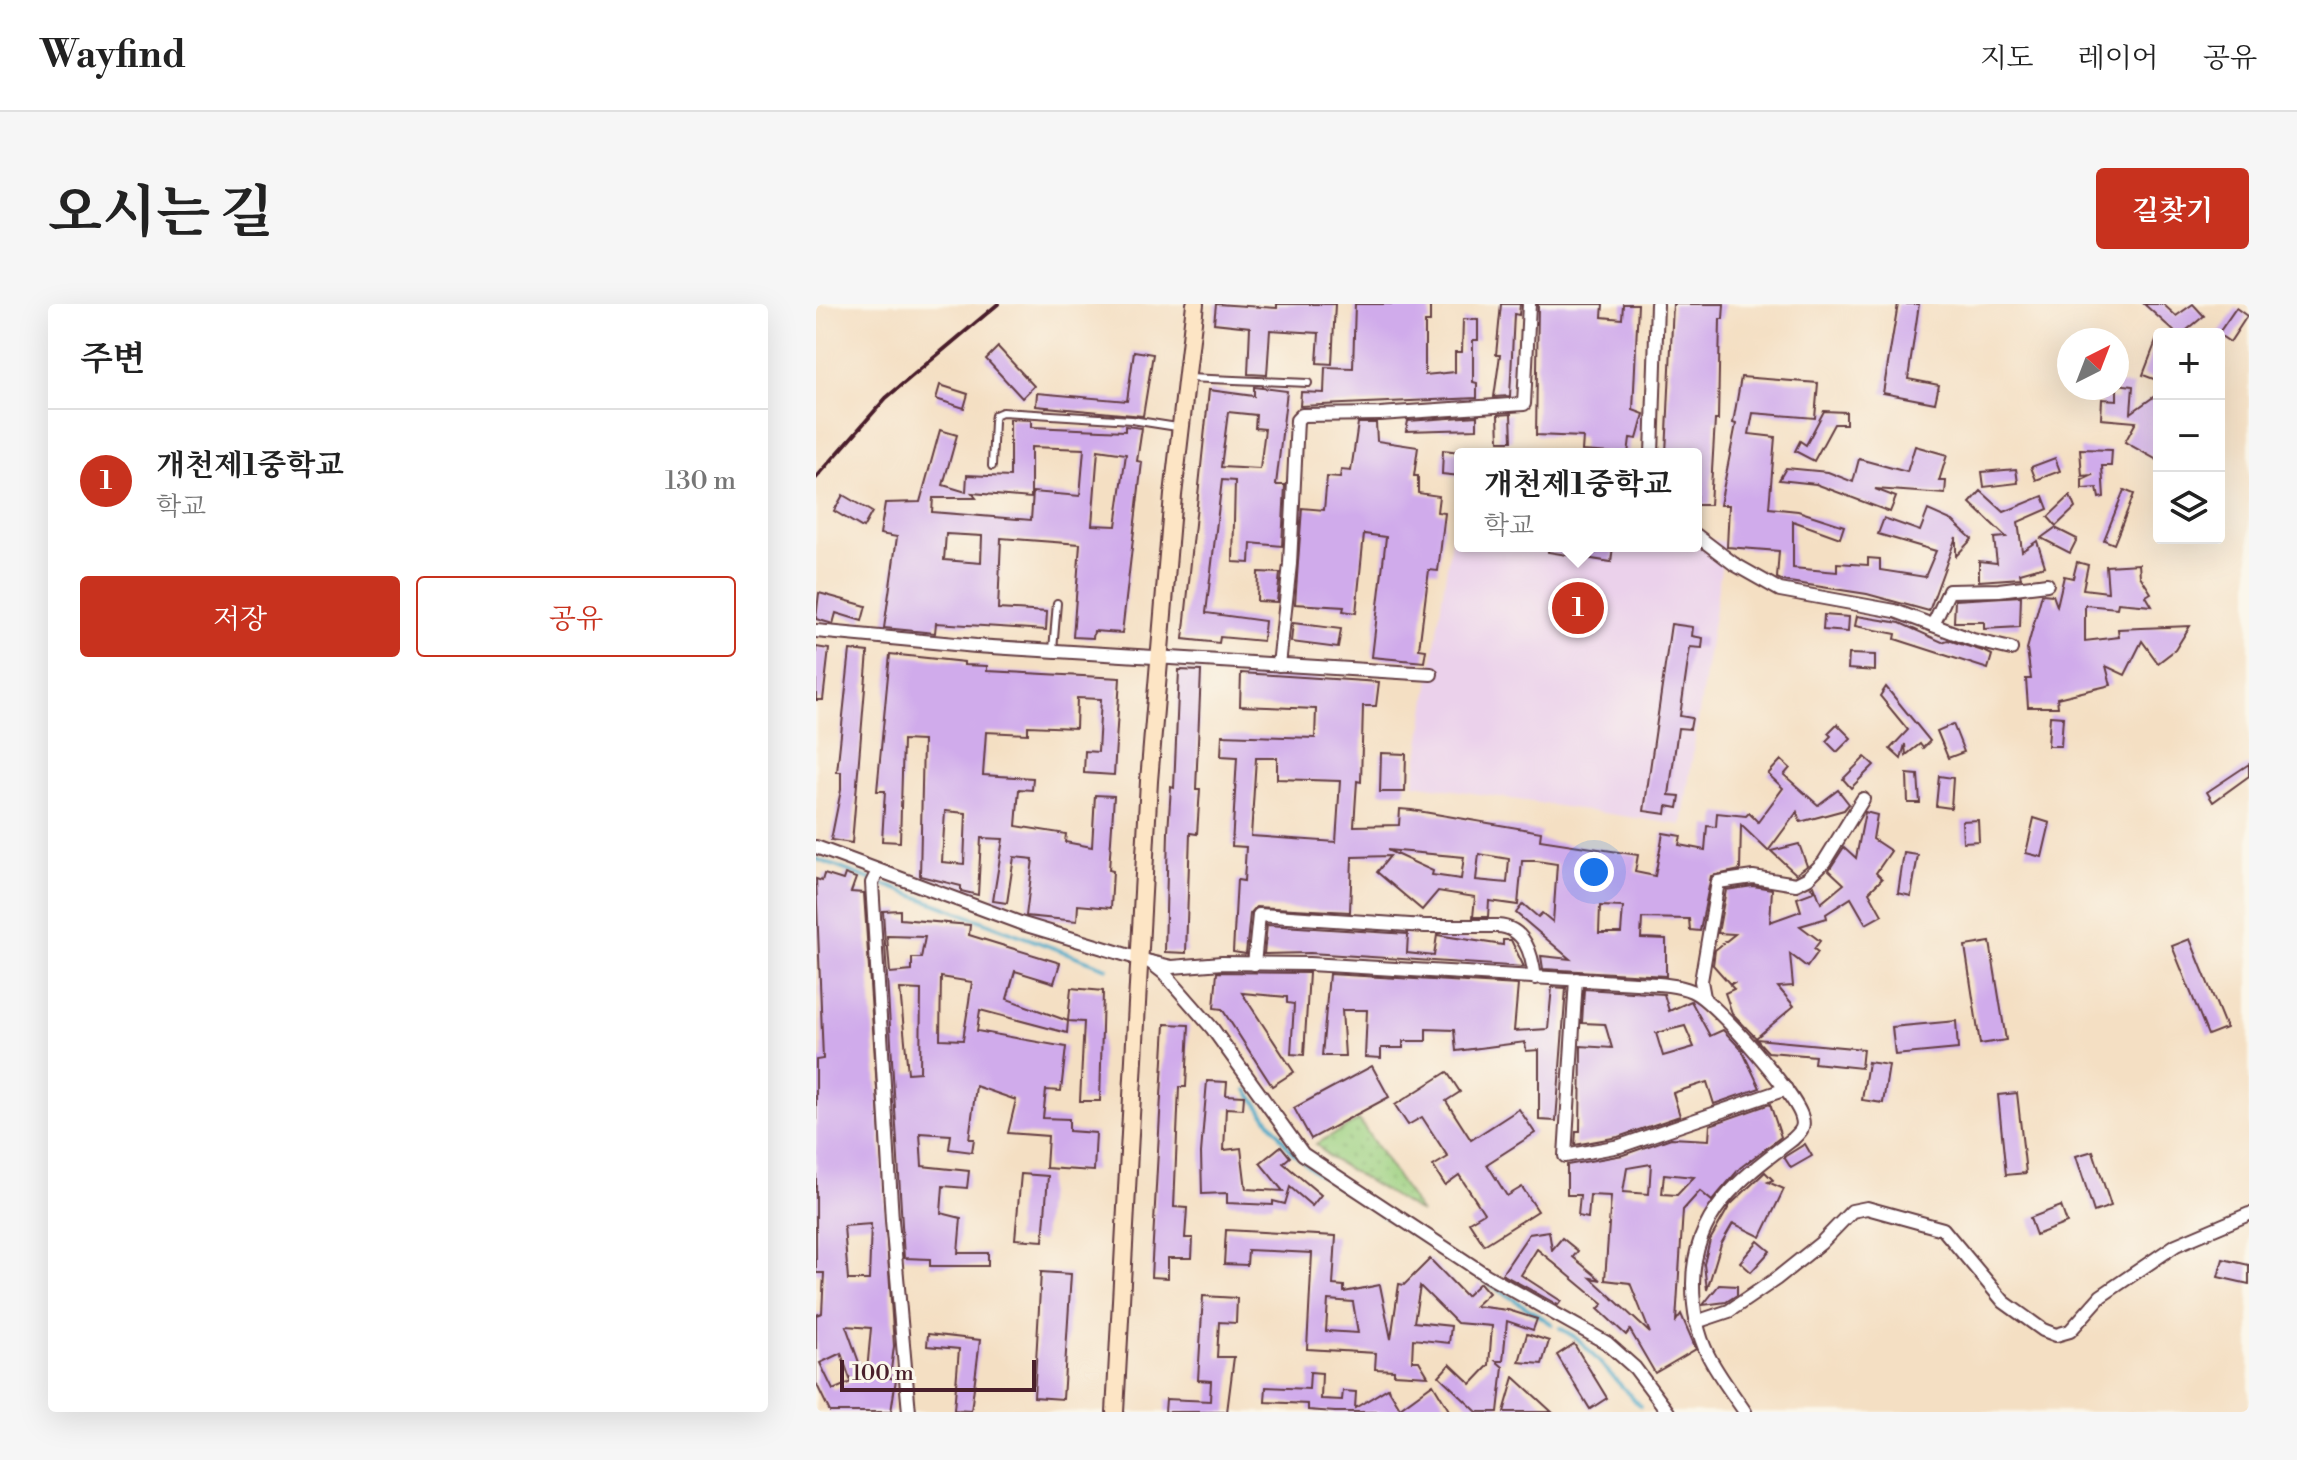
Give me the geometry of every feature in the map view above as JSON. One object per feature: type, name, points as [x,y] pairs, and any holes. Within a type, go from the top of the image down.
[{"type":"main road","points":[[1115,1412],[1144,960],[1158,658],[1195,304]]},
{"type":"street","points":[[1279,665],[1290,564],[1297,420],[1302,415],[1380,414],[1524,404],[1529,304]]},
{"type":"street","points":[[1652,448],[1657,304]]},
{"type":"street","points":[[1702,540],[1734,564],[1780,590],[1874,606],[1973,640],[2011,649]]},
{"type":"street","points":[[1933,625],[1949,591],[1999,590],[2047,584]]},
{"type":"street","points":[[816,631],[892,640],[1431,674]]},
{"type":"street","points":[[1704,997],[1701,981],[1718,882],[1753,877],[1796,884],[1808,878],[1824,862],[1863,799]]},
{"type":"street","points":[[816,847],[875,877],[1172,967],[1254,964],[1576,979],[1667,985],[1704,997],[1786,1089],[1799,1108],[1802,1130],[1724,1195],[1705,1225],[1694,1259],[1696,1322],[1708,1356],[1745,1412]]},
{"type":"street","points":[[875,877],[892,1220],[909,1412]]},
{"type":"street","points":[[1254,964],[1259,915],[1425,926],[1506,926],[1522,937],[1535,978]]},
{"type":"street","points":[[1144,960],[1212,1028],[1303,1154],[1486,1275],[1607,1343],[1635,1368],[1668,1412]]},
{"type":"street","points":[[1576,979],[1565,1156],[1620,1146],[1786,1089]]},
{"type":"street","points":[[1696,1322],[1729,1311],[1821,1243],[1852,1211],[1867,1208],[1943,1229],[2004,1302],[2043,1330],[2056,1335],[2070,1331],[2101,1296],[2176,1245],[2249,1214]]},
{"type":"lane","points":[[1187,378],[1308,383]]},
{"type":"lane","points":[[992,466],[995,415],[1002,412],[1132,420],[1181,427]]},
{"type":"lane","points":[[1053,650],[1057,603]]},
{"type":"shaded area","points":[[1454,520],[1454,552],[1702,552],[1702,538],[1725,542],[1682,825],[1414,784]]},
{"type":"green space","points":[[1359,1120],[1421,1213],[1330,1158],[1316,1144]]},
{"type":"building","points":[[1216,304],[1277,308],[1277,304],[1335,304],[1332,364],[1317,363],[1319,333],[1270,330],[1267,375],[1248,374],[1250,327],[1214,323]]},
{"type":"building","points":[[1355,304],[1430,304],[1430,322],[1425,322],[1425,375],[1455,372],[1455,352],[1462,352],[1463,319],[1478,320],[1478,340],[1473,340],[1473,382],[1477,383],[1477,398],[1300,406],[1301,392],[1324,393],[1325,367],[1353,368]]},
{"type":"building","points":[[1501,304],[1520,304],[1519,315],[1514,314],[1510,396],[1494,397],[1500,355],[1496,355]]},
{"type":"building","points":[[1538,304],[1603,304],[1602,317],[1622,319],[1623,304],[1638,304],[1633,410],[1644,414],[1637,439],[1630,438],[1629,448],[1582,448],[1583,437],[1536,435]]},
{"type":"building","points":[[1673,304],[1724,304],[1723,319],[1720,319],[1718,420],[1715,420],[1710,505],[1702,505],[1702,448],[1666,448]]},
{"type":"building","points":[[1898,304],[1919,304],[1908,379],[1939,385],[1935,403],[1883,393]]},
{"type":"building","points":[[2144,304],[2163,304],[2176,316],[2193,304],[2204,316],[2189,328],[2170,328]]},
{"type":"building","points":[[2236,308],[2247,316],[2230,342],[2225,339],[2225,328],[2222,328]]},
{"type":"building","points":[[998,347],[1034,386],[1022,398],[986,359]]},
{"type":"building","points":[[2153,349],[2153,379],[2143,375]]},
{"type":"building","points":[[1134,351],[1153,354],[1143,416],[1036,406],[1037,393],[1127,401]]},
{"type":"building","points":[[1741,377],[1818,383],[1815,418],[1753,413],[1749,434],[1775,437],[1769,508],[1798,511],[1844,526],[1840,538],[1793,521],[1793,568],[1837,572],[1837,563],[1868,565],[1868,558],[1880,559],[1880,570],[1925,577],[1936,551],[1878,534],[1884,518],[1920,531],[1928,510],[1953,521],[1972,539],[1956,556],[1956,537],[1929,611],[1867,594],[1783,581],[1777,578],[1779,551],[1727,547],[1729,505],[1720,505],[1736,424],[1733,423]]},
{"type":"building","points":[[940,385],[968,394],[964,408],[936,399]]},
{"type":"building","points":[[2129,386],[2133,386],[2131,413],[2153,397],[2153,458],[2125,442],[2136,422],[2101,419],[2102,400],[2129,400]]},
{"type":"building","points":[[1254,387],[1287,391],[1276,485],[1285,485],[1282,546],[1251,543],[1250,563],[1233,562],[1235,481],[1222,480],[1206,613],[1265,621],[1263,641],[1220,637],[1219,643],[1183,639],[1209,390],[1254,396]],"holes":[[[1228,412],[1256,415],[1255,428],[1265,429],[1260,469],[1221,467]]]},
{"type":"building","points":[[1824,411],[1846,412],[1846,424],[1834,424],[1814,461],[1795,451],[1800,441],[1806,445]]},
{"type":"building","points":[[1511,414],[1512,441],[1499,441],[1498,415]]},
{"type":"building","points":[[1477,416],[1477,429],[1406,431],[1408,421]]},
{"type":"building","points":[[1010,419],[1031,420],[1031,427],[1125,431],[1125,426],[1142,428],[1137,461],[1142,462],[1122,633],[1094,631],[1093,638],[1073,637],[1080,544],[1001,538],[998,609],[1047,612],[1046,630],[936,623],[935,633],[884,628],[897,537],[880,534],[885,503],[920,502],[940,430],[957,435],[943,485],[966,492],[967,475],[1010,477]],"holes":[[[1031,447],[1084,449],[1080,496],[1033,492],[1031,520],[932,512],[933,498],[976,498],[972,493],[1031,498]],[[1098,450],[1126,454],[1116,526],[1092,525]],[[946,534],[982,536],[981,563],[944,560]]]},
{"type":"building","points":[[1358,423],[1376,423],[1377,441],[1418,447],[1414,476],[1418,476],[1418,493],[1439,496],[1437,512],[1445,513],[1438,571],[1429,570],[1419,649],[1426,650],[1424,662],[1372,657],[1386,537],[1364,534],[1356,613],[1343,611],[1344,607],[1295,604],[1302,508],[1324,510],[1327,477],[1340,478],[1341,470],[1351,471]]},
{"type":"building","points":[[1915,446],[1947,455],[1939,481],[1946,481],[1945,494],[1875,489],[1896,497],[1890,512],[1816,484],[1779,480],[1786,468],[1828,472],[1853,482],[1859,459],[1907,472]]},
{"type":"building","points":[[2080,449],[2112,450],[2111,466],[2102,466],[2104,497],[2099,498],[2097,488],[2082,489],[2082,480],[2093,475],[2082,476]]},
{"type":"building","points":[[1443,450],[1454,451],[1454,475],[1442,474]]},
{"type":"building","points":[[2055,458],[2060,471],[2036,480],[2031,467]]},
{"type":"building","points":[[2016,469],[2018,483],[1984,487],[1982,472]]},
{"type":"building","points":[[2124,490],[2134,494],[2114,544],[2104,540]]},
{"type":"building","points":[[1981,491],[2004,512],[2043,496],[2048,509],[2018,522],[2022,551],[2037,541],[2045,566],[2020,573],[2021,578],[1979,581],[1979,561],[1997,563],[1994,538],[2006,537],[1970,503]]},
{"type":"building","points":[[843,495],[872,512],[863,528],[834,511]]},
{"type":"building","points":[[2070,496],[2075,508],[2056,526],[2048,517]]},
{"type":"building","points":[[2055,528],[2077,539],[2070,553],[2041,538]]},
{"type":"building","points":[[1548,552],[1612,552],[1611,562]]},
{"type":"building","points":[[2077,562],[2088,565],[2083,589],[2108,592],[2106,566],[2139,564],[2140,576],[2151,593],[2146,596],[2152,606],[2118,603],[2117,608],[2085,605],[2085,641],[2119,637],[2118,629],[2190,626],[2175,650],[2158,663],[2142,641],[2125,675],[2106,666],[2111,685],[2057,698],[2058,707],[2028,707],[2026,679],[2031,679],[2027,649],[2042,594],[2053,595],[2057,606],[2064,576],[2073,578]]},
{"type":"building","points":[[1258,572],[1280,573],[1277,602],[1257,601]]},
{"type":"building","points":[[819,593],[866,606],[862,621],[836,613],[833,624],[816,619]]},
{"type":"building","points":[[2021,596],[2020,627],[1984,629],[1984,622],[1954,622],[1955,600]]},
{"type":"building","points":[[1824,615],[1849,617],[1848,632],[1823,630]]},
{"type":"building","points":[[1857,616],[1900,623],[1942,642],[1948,640],[1986,652],[1992,655],[1988,669],[1895,639],[1896,634],[1855,626]]},
{"type":"building","points":[[1293,623],[1341,629],[1338,648],[1291,642]]},
{"type":"building","points":[[1671,624],[1693,627],[1692,636],[1703,638],[1702,648],[1690,647],[1680,716],[1692,718],[1690,729],[1678,728],[1669,795],[1680,796],[1678,808],[1667,806],[1666,814],[1644,811]]},
{"type":"building","points":[[816,647],[829,649],[823,700],[816,700]]},
{"type":"building","points":[[850,650],[868,652],[852,843],[831,840],[841,790],[841,772],[837,772]]},
{"type":"building","points":[[890,654],[987,666],[987,671],[1120,678],[1114,775],[1084,773],[1085,751],[1098,752],[1101,699],[1077,698],[1076,728],[1028,726],[1028,734],[986,732],[983,775],[1033,778],[1032,790],[1019,789],[1016,826],[1066,834],[1065,842],[1092,847],[1095,795],[1114,796],[1109,870],[1113,871],[1111,908],[1078,905],[1077,921],[1026,916],[1033,859],[1014,857],[1007,903],[993,901],[1003,839],[981,838],[978,895],[961,891],[961,886],[920,876],[923,741],[903,740],[900,842],[882,841],[885,791],[877,791]],"holes":[[[945,811],[966,813],[964,864],[942,862]]]},
{"type":"building","points":[[1849,654],[1875,655],[1875,671],[1848,669]]},
{"type":"building","points":[[1179,670],[1201,671],[1196,789],[1200,789],[1197,834],[1190,833],[1186,953],[1165,952],[1168,832],[1171,787],[1174,788]]},
{"type":"building","points":[[1241,673],[1379,682],[1376,706],[1363,706],[1361,782],[1357,781],[1354,826],[1399,825],[1400,809],[1412,810],[1541,832],[1540,840],[1638,855],[1635,872],[1655,876],[1663,833],[1681,836],[1679,845],[1705,850],[1707,826],[1716,827],[1717,813],[1746,816],[1749,813],[1758,822],[1783,788],[1768,774],[1781,760],[1790,768],[1784,775],[1818,805],[1838,790],[1849,804],[1844,810],[1800,822],[1797,812],[1768,851],[1741,825],[1740,870],[1711,876],[1700,931],[1690,930],[1689,919],[1642,918],[1641,938],[1666,939],[1666,976],[1543,969],[1541,956],[1570,959],[1516,913],[1523,904],[1538,917],[1542,913],[1553,922],[1557,864],[1537,861],[1522,861],[1518,905],[1489,901],[1488,917],[1473,917],[1475,897],[1438,891],[1422,910],[1377,872],[1390,856],[1352,857],[1350,912],[1256,907],[1250,914],[1246,954],[1233,952],[1237,880],[1244,881],[1246,847],[1232,846],[1237,757],[1221,756],[1222,735],[1315,738],[1316,709],[1240,706]],"holes":[[[1256,758],[1277,758],[1277,779],[1340,781],[1336,842],[1251,836]],[[1387,850],[1464,857],[1461,879],[1432,875],[1433,871]],[[1479,854],[1509,859],[1507,883],[1476,880]],[[1600,906],[1623,907],[1621,933],[1599,933]]]},
{"type":"building","points":[[1886,687],[1930,741],[1923,748],[1920,744],[1906,755],[1905,744],[1901,759],[1890,749],[1908,730],[1880,696]]},
{"type":"building","points":[[2050,716],[2063,717],[2061,746],[2048,746]]},
{"type":"building","points":[[1837,724],[1851,738],[1837,752],[1826,741],[1831,736],[1828,733]]},
{"type":"building","points":[[1953,724],[1964,752],[1948,758],[1937,731]]},
{"type":"building","points":[[1381,753],[1406,754],[1405,792],[1380,792]]},
{"type":"building","points":[[1865,757],[1874,765],[1851,788],[1843,779]]},
{"type":"building","points":[[2249,764],[2249,776],[2213,802],[2207,792]]},
{"type":"building","points":[[1907,774],[1918,775],[1920,803],[1908,803]]},
{"type":"building","points":[[1939,776],[1953,778],[1951,808],[1936,806]]},
{"type":"building","points":[[1865,812],[1877,815],[1873,839],[1891,851],[1876,873],[1882,879],[1869,892],[1882,915],[1866,924],[1851,898],[1826,914],[1827,918],[1800,926],[1820,941],[1814,949],[1818,952],[1807,967],[1790,954],[1793,986],[1778,987],[1794,1006],[1756,1038],[1732,1013],[1725,993],[1734,989],[1730,985],[1733,983],[1729,983],[1713,965],[1715,950],[1735,934],[1718,933],[1726,890],[1753,886],[1772,889],[1770,922],[1801,911],[1797,898],[1816,891],[1811,887],[1814,885],[1821,903],[1844,884],[1829,870],[1844,847],[1856,858]]},
{"type":"building","points":[[2034,818],[2050,823],[2042,857],[2026,853]]},
{"type":"building","points":[[1978,820],[1979,841],[1963,842],[1962,821]]},
{"type":"building","points":[[1799,844],[1807,866],[1796,874],[1771,851]]},
{"type":"building","points":[[1904,853],[1918,855],[1911,896],[1898,893]]},
{"type":"building","points":[[824,874],[843,880],[845,874],[856,878],[851,892],[864,893],[894,1346],[890,1378],[896,1379],[891,1412],[830,1412],[816,1383],[816,1315],[822,1313],[824,1273],[816,1273],[816,1060],[823,1059],[816,879],[822,881]],"holes":[[[871,1224],[869,1280],[848,1280],[844,1226]],[[846,1326],[871,1328],[866,1382]],[[841,1353],[851,1382],[833,1390],[820,1363]]]},
{"type":"building","points":[[900,910],[900,919],[970,925],[969,935],[1060,963],[1054,983],[1015,971],[1007,999],[1068,1021],[1067,1033],[980,1010],[977,1031],[1066,1047],[1061,1091],[1046,1090],[1043,1118],[1069,1119],[1069,1131],[1096,1133],[1094,1171],[1046,1168],[1048,1136],[1008,1133],[1016,1100],[976,1086],[969,1139],[974,1139],[972,1152],[949,1149],[951,1135],[920,1133],[922,1166],[969,1171],[967,1188],[943,1186],[941,1213],[961,1218],[958,1253],[988,1253],[988,1266],[930,1266],[930,1259],[904,1258],[883,911]],"holes":[[[887,936],[925,937],[921,958],[912,958],[912,971],[890,973]],[[941,977],[972,982],[963,1040],[940,1039]],[[900,989],[921,990],[920,1072],[908,1073]]]},
{"type":"building","points":[[1267,925],[1408,934],[1407,953],[1434,956],[1437,935],[1503,945],[1503,940],[1511,940],[1524,967],[1310,953],[1264,954]]},
{"type":"building","points":[[2190,939],[2226,1028],[2208,1035],[2172,946]]},
{"type":"building","points":[[1990,942],[2006,1040],[1980,1044],[1965,946]]},
{"type":"building","points":[[1217,972],[1309,973],[1304,1055],[1291,1054],[1294,1004],[1287,1003],[1287,997],[1242,993],[1294,1072],[1272,1086],[1222,1009],[1214,1008]]},
{"type":"building","points":[[1329,974],[1518,985],[1514,1031],[1548,1029],[1552,987],[1566,988],[1556,1121],[1539,1120],[1539,1050],[1526,1051],[1525,1042],[1456,1051],[1454,1030],[1426,1029],[1426,1041],[1403,1041],[1403,1048],[1381,1048],[1381,1058],[1365,1057],[1367,1010],[1342,1010],[1345,1056],[1322,1056]]},
{"type":"building","points":[[1071,988],[1103,991],[1100,1101],[1080,1101],[1084,1022],[1068,1021]]},
{"type":"building","points":[[1584,989],[1664,994],[1669,1011],[1691,1001],[1710,1036],[1723,1030],[1742,1050],[1760,1088],[1714,1104],[1707,1082],[1673,1093],[1680,1116],[1618,1137],[1575,1145],[1576,1131],[1580,1131],[1581,1046],[1612,1048],[1605,1024],[1582,1023]],"holes":[[[1685,1026],[1694,1047],[1663,1056],[1656,1033]]]},
{"type":"building","points":[[1956,1021],[1958,1049],[1895,1055],[1892,1027]]},
{"type":"building","points":[[1165,1024],[1189,1025],[1186,1087],[1179,1087],[1174,1207],[1187,1208],[1185,1238],[1193,1238],[1192,1258],[1168,1258],[1168,1278],[1151,1277]]},
{"type":"building","points":[[1756,1039],[1863,1049],[1861,1068],[1814,1063],[1815,1056],[1768,1052]]},
{"type":"building","points":[[1868,1062],[1889,1065],[1883,1103],[1862,1100]]},
{"type":"building","points":[[1372,1066],[1389,1097],[1311,1139],[1294,1108]]},
{"type":"building","points":[[1447,1072],[1460,1092],[1446,1101],[1471,1140],[1519,1109],[1535,1133],[1487,1164],[1507,1196],[1522,1187],[1538,1211],[1484,1245],[1469,1222],[1484,1213],[1459,1175],[1445,1185],[1433,1166],[1448,1157],[1422,1117],[1408,1125],[1395,1105]]},
{"type":"building","points":[[1207,1081],[1227,1082],[1226,1095],[1244,1096],[1243,1109],[1226,1108],[1224,1150],[1241,1148],[1246,1189],[1283,1191],[1260,1163],[1281,1146],[1290,1157],[1283,1163],[1321,1195],[1312,1206],[1290,1187],[1285,1204],[1273,1201],[1273,1205],[1227,1203],[1227,1193],[1202,1194],[1201,1153]]},
{"type":"building","points":[[2017,1093],[2026,1173],[2006,1175],[1998,1095]]},
{"type":"building","points":[[1770,1104],[1781,1137],[1740,1168],[1712,1201],[1700,1191],[1683,1210],[1676,1321],[1681,1314],[1696,1349],[1655,1373],[1630,1330],[1626,1335],[1598,1309],[1603,1304],[1537,1249],[1521,1275],[1561,1301],[1558,1305],[1502,1274],[1529,1234],[1549,1231],[1552,1250],[1562,1238],[1578,1251],[1573,1257],[1601,1280],[1591,1278],[1650,1333],[1630,1283],[1605,1280],[1611,1196],[1590,1195],[1588,1218],[1578,1216],[1580,1195],[1567,1195],[1567,1165],[1623,1155],[1671,1138],[1709,1140],[1710,1125]],"holes":[[[1651,1164],[1649,1194],[1623,1192],[1627,1168]],[[1664,1174],[1694,1177],[1677,1195],[1662,1194]]]},
{"type":"building","points":[[1805,1144],[1812,1156],[1791,1168],[1784,1157]]},
{"type":"building","points":[[2093,1151],[2111,1206],[2094,1212],[2076,1156]]},
{"type":"building","points":[[1765,1172],[1773,1180],[1768,1182],[1784,1189],[1761,1237],[1733,1223],[1721,1244],[1707,1290],[1704,1264],[1710,1240],[1730,1205]]},
{"type":"building","points":[[1021,1174],[1048,1176],[1043,1241],[1015,1239]]},
{"type":"building","points":[[2061,1206],[2067,1223],[2036,1235],[2030,1218]]},
{"type":"building","points":[[1226,1230],[1336,1236],[1333,1285],[1344,1286],[1344,1292],[1380,1285],[1391,1339],[1399,1284],[1404,1285],[1430,1259],[1466,1296],[1480,1283],[1489,1293],[1475,1306],[1508,1310],[1537,1319],[1533,1330],[1507,1321],[1503,1361],[1496,1361],[1503,1367],[1498,1412],[1477,1412],[1439,1376],[1450,1364],[1471,1384],[1489,1365],[1492,1326],[1457,1323],[1420,1286],[1414,1322],[1451,1326],[1449,1343],[1413,1339],[1412,1361],[1419,1361],[1428,1376],[1394,1374],[1394,1370],[1375,1369],[1376,1353],[1307,1349],[1312,1253],[1248,1250],[1247,1265],[1224,1264]],"holes":[[[1328,1300],[1353,1302],[1358,1333],[1326,1331]]]},
{"type":"building","points":[[1758,1241],[1770,1251],[1751,1272],[1740,1262]]},
{"type":"building","points":[[2223,1259],[2249,1265],[2249,1284],[2218,1277]]},
{"type":"building","points":[[1041,1272],[1071,1274],[1063,1399],[1034,1397]]},
{"type":"building","points":[[1719,1285],[1737,1286],[1737,1295],[1726,1302],[1703,1305]]},
{"type":"building","points":[[1203,1296],[1237,1298],[1236,1323],[1219,1322],[1217,1357],[1234,1357],[1227,1412],[1165,1412],[1166,1399],[1210,1401],[1211,1381],[1198,1380]]},
{"type":"building","points":[[928,1334],[980,1340],[971,1411],[954,1410],[959,1349],[927,1346]]},
{"type":"building","points":[[1527,1334],[1549,1341],[1542,1364],[1519,1362]]},
{"type":"building","points":[[1574,1344],[1607,1398],[1590,1409],[1557,1355]]},
{"type":"building","points":[[1310,1372],[1322,1373],[1321,1399],[1342,1400],[1343,1391],[1356,1392],[1355,1408],[1388,1388],[1400,1408],[1433,1384],[1450,1412],[1335,1412],[1308,1410],[1308,1404],[1265,1402],[1266,1387],[1309,1389]]},
{"type":"building","points":[[1514,1377],[1552,1412],[1504,1412]]},
{"type":"waterway","points":[[816,859],[1107,968]]},
{"type":"waterway","points":[[1247,1090],[1291,1151],[1318,1174],[1552,1324]]},
{"type":"waterway","points":[[1560,1328],[1578,1339],[1640,1406]]},
{"type":"railway","points":[[816,478],[886,398],[998,304]]},
{"type":"place","name":"개천제1중학교","points":[[1578,608]]}]
